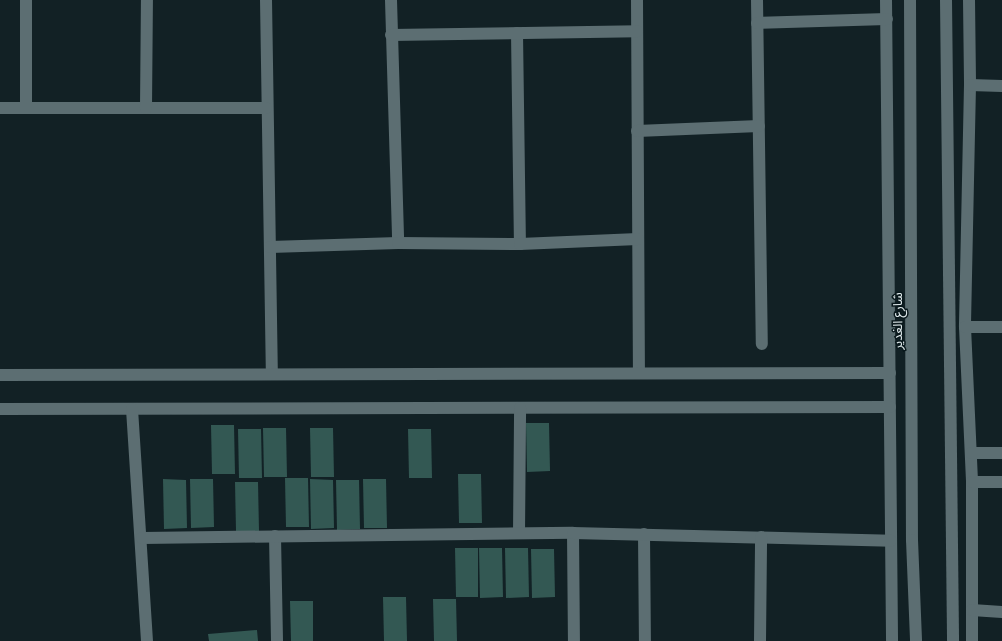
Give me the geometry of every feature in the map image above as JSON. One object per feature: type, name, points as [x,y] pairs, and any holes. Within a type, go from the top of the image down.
[{"type":"street","points":[[26,0],[26,108]]},
{"type":"street","points":[[146,0],[146,108]]},
{"type":"street","points":[[266,0],[266,108],[272,374]]},
{"type":"street","points":[[391,0],[398,243]]},
{"type":"street","points":[[637,0],[639,372]]},
{"type":"street","points":[[757,0],[762,344]]},
{"type":"street","points":[[886,0],[892,641]]},
{"type":"street","name":"شارع الغدير","points":[[910,0],[912,532],[916,641]]},
{"type":"street","points":[[946,0],[953,641]]},
{"type":"street","points":[[969,0],[970,85],[965,327],[972,482],[972,641]]},
{"type":"street","points":[[758,23],[887,19]]},
{"type":"street","points":[[391,35],[637,31]]},
{"type":"street","points":[[517,33],[520,244]]},
{"type":"street","points":[[970,85],[1002,86]]},
{"type":"street","points":[[0,108],[266,108]]},
{"type":"street","points":[[637,131],[759,126]]},
{"type":"street","points":[[270,247],[398,243],[520,244],[638,239]]},
{"type":"street","points":[[965,327],[1002,327]]},
{"type":"street","points":[[0,375],[639,372],[890,373]]},
{"type":"street","points":[[0,409],[890,407]]},
{"type":"street","points":[[519,533],[520,408]]},
{"type":"street","points":[[132,409],[142,538],[147,641]]},
{"type":"street","points":[[971,452],[1002,453]]},
{"type":"street","points":[[972,482],[1002,482]]},
{"type":"street","points":[[142,538],[573,533],[891,541]]},
{"type":"street","points":[[573,533],[574,641]]},
{"type":"street","points":[[644,534],[645,641]]},
{"type":"street","points":[[275,536],[277,641]]},
{"type":"street","points":[[760,641],[761,537]]},
{"type":"street","points":[[972,610],[1002,612]]},
{"type":"building","points":[[526,423],[549,423],[550,471],[527,472]]},
{"type":"building","points":[[211,425],[234,425],[235,474],[212,474]]},
{"type":"building","points":[[263,428],[286,428],[287,477],[264,477]]},
{"type":"building","points":[[310,428],[333,428],[334,477],[311,477]]},
{"type":"building","points":[[238,429],[261,429],[262,478],[239,478]]},
{"type":"building","points":[[408,429],[431,429],[432,478],[409,478]]},
{"type":"building","points":[[458,474],[481,474],[482,523],[459,523]]},
{"type":"building","points":[[285,478],[308,478],[309,527],[286,527]]},
{"type":"building","points":[[163,479],[186,480],[187,528],[164,529]]},
{"type":"building","points":[[190,479],[213,479],[214,527],[191,528]]},
{"type":"building","points":[[310,479],[333,480],[334,528],[311,529]]},
{"type":"building","points":[[363,479],[386,479],[387,528],[364,528]]},
{"type":"building","points":[[336,480],[359,480],[360,529],[337,530]]},
{"type":"building","points":[[235,482],[258,482],[259,531],[236,531]]},
{"type":"building","points":[[455,548],[478,548],[478,597],[456,597]]},
{"type":"building","points":[[479,548],[502,548],[503,597],[480,598]]},
{"type":"building","points":[[505,548],[528,548],[529,597],[506,598]]},
{"type":"building","points":[[531,549],[554,549],[555,597],[532,598]]},
{"type":"building","points":[[383,597],[406,597],[407,641],[384,641]]},
{"type":"building","points":[[433,599],[456,599],[457,641],[434,641]]},
{"type":"building","points":[[290,601],[313,601],[313,641],[291,641]]},
{"type":"building","points":[[257,630],[258,641],[209,641],[208,634]]}]
